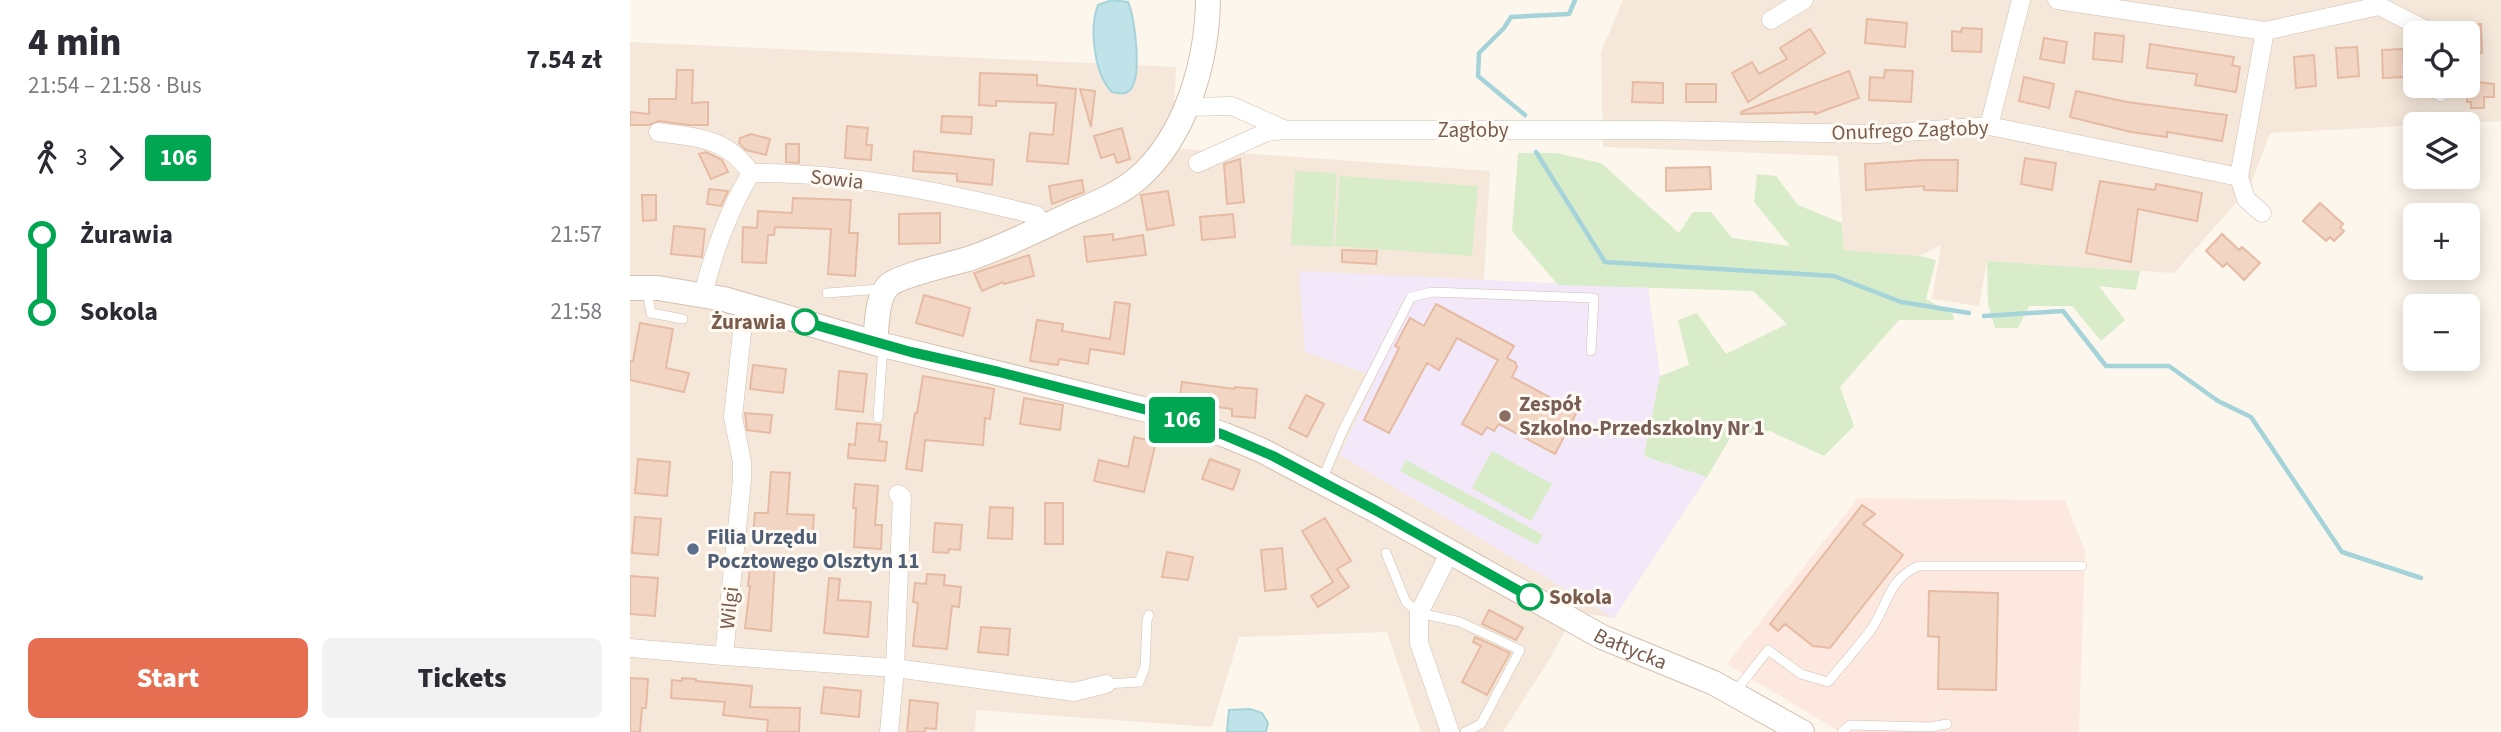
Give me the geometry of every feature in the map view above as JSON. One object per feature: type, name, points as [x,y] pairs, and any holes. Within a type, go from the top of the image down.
[{"type":"main road","points":[[879,344],[881,300],[886,288],[901,279],[980,255],[1045,227],[1118,192],[1139,177],[1160,153],[1186,107],[1204,47],[1208,0]]},
{"type":"main road","name":"Bałtycka","points":[[638,288],[703,295],[745,305],[879,344],[1159,413],[1249,444],[1601,637],[1714,683],[1802,732]]},
{"type":"street","points":[[1771,20],[1804,0]]},
{"type":"street","points":[[1989,126],[2021,0]]},
{"type":"street","points":[[2057,0],[2265,32],[2379,6],[2408,21]]},
{"type":"street","points":[[2262,213],[2246,199],[2239,177],[2265,32]]},
{"type":"street","name":"Zagłoby","points":[[1186,107],[1232,106],[1286,130]]},
{"type":"street","name":"Onufrego Zagłoby","points":[[1659,130],[1878,134],[1989,126],[2239,177]]},
{"type":"street","name":"Zagłoby","points":[[1198,163],[1267,132],[1286,130],[1659,130]]},
{"type":"street","points":[[658,132],[710,139],[741,158],[751,173],[709,271],[703,295]]},
{"type":"street","name":"Sowia","points":[[751,173],[903,185],[1036,215],[1045,227]]},
{"type":"street","name":"Wilgi","points":[[745,305],[733,417],[742,462],[741,480],[724,656],[895,668],[1074,692],[1106,684]]},
{"type":"street","points":[[889,732],[895,668],[902,497],[898,494]]},
{"type":"street","points":[[1450,552],[1419,613],[1419,643],[1450,732]]},
{"type":"street","points":[[630,648],[724,656]]},
{"type":"lane","points":[[638,288],[651,313],[682,319]]},
{"type":"lane","points":[[827,293],[886,288]]},
{"type":"lane","points":[[1321,482],[1343,430],[1411,297],[1432,292],[1594,298],[1591,351]]},
{"type":"lane","points":[[878,418],[879,344]]},
{"type":"lane","points":[[1386,553],[1406,601],[1419,613],[1460,622],[1520,650],[1481,724],[1465,732]]},
{"type":"lane","points":[[1734,694],[1768,650],[1801,674],[1828,682],[1871,629],[1893,587],[1918,566],[2082,566]]},
{"type":"lane","points":[[1106,684],[1139,682],[1144,667],[1149,615]]},
{"type":"lane","points":[[1842,732],[1850,725],[1930,727],[1947,723]]},
{"type":"shaded area","points":[[1623,0],[2501,0],[2501,121],[2480,122],[2480,112],[2403,112],[2403,126],[2270,133],[2250,187],[2174,273],[1987,261],[1979,306],[1932,299],[1941,245],[1920,256],[1844,250],[1838,156],[1603,147],[1601,52]]},
{"type":"shaded area","points":[[630,42],[1176,67],[1172,148],[1490,171],[1484,280],[1648,288],[1660,376],[1644,456],[1707,477],[1614,618],[1575,612],[1552,655],[1503,732],[1421,732],[1387,632],[1239,637],[1212,727],[976,710],[975,732],[630,732]]},
{"type":"shaded area","name":"Zespół Szkolno-Przedszkolny Nr 1","points":[[1299,271],[1648,288],[1660,376],[1644,456],[1707,477],[1614,618],[1340,455],[1376,377],[1305,352]]},
{"type":"shaded area","points":[[1858,498],[2065,500],[2085,551],[2079,732],[1840,732],[1727,664]]},
{"type":"green space","points":[[1518,153],[1556,153],[1601,163],[1679,233],[1693,212],[1711,212],[1732,238],[1790,246],[1754,202],[1757,174],[1776,176],[1798,205],[1842,223],[1844,250],[1920,256],[1936,260],[1926,299],[1953,314],[1954,320],[1899,320],[1840,387],[1854,426],[1824,456],[1770,431],[1732,435],[1707,477],[1644,456],[1660,376],[1689,365],[1678,320],[1697,313],[1726,354],[1787,324],[1753,291],[1558,285],[1512,231]]},
{"type":"green space","points":[[1295,171],[1337,173],[1333,247],[1291,245]]},
{"type":"green space","points":[[1340,176],[1478,186],[1472,256],[1335,246]]},
{"type":"green space","points":[[1987,261],[2140,271],[2136,290],[2099,286],[2125,320],[2101,341],[2072,306],[2029,306],[2018,328],[1995,328],[1988,304]]},
{"type":"green space","points":[[1492,451],[1552,484],[1531,521],[1472,488]]},
{"type":"green space","points":[[1406,460],[1543,535],[1537,545],[1400,471]]},
{"type":"water","points":[[1112,0],[1128,2],[1135,34],[1136,75],[1129,91],[1123,93],[1112,92],[1106,84],[1095,50],[1094,26],[1098,5]]},
{"type":"water","points":[[1250,709],[1262,713],[1268,723],[1266,732],[1227,732],[1229,710]]},
{"type":"building","points":[[1867,19],[1907,23],[1905,47],[1865,43]]},
{"type":"building","points":[[2480,24],[2482,53],[2480,53]]},
{"type":"building","points":[[1962,28],[1982,29],[1981,52],[1952,51],[1952,31],[1961,32]]},
{"type":"building","points":[[1810,29],[1825,53],[1748,102],[1732,73],[1752,62],[1759,74],[1787,59],[1780,48]]},
{"type":"building","points":[[2095,33],[2124,36],[2122,62],[2093,59]]},
{"type":"building","points":[[2044,38],[2067,42],[2064,63],[2040,59]]},
{"type":"building","points":[[2150,44],[2234,57],[2232,65],[2240,67],[2236,92],[2195,85],[2197,74],[2147,68]]},
{"type":"building","points":[[2357,47],[2359,76],[2338,78],[2336,48]]},
{"type":"building","points":[[2403,49],[2403,77],[2383,78],[2382,50]]},
{"type":"building","points":[[2314,55],[2316,86],[2296,88],[2294,57]]},
{"type":"building","points":[[677,70],[693,70],[692,103],[708,102],[708,125],[659,121],[649,125],[630,125],[630,112],[649,114],[649,99],[676,99]]},
{"type":"building","points":[[1885,70],[1913,71],[1911,102],[1869,100],[1870,77],[1884,78]]},
{"type":"building","points":[[1849,71],[1859,98],[1815,114],[1741,114],[1741,112]]},
{"type":"building","points":[[980,73],[1037,75],[1037,85],[1076,89],[1068,164],[1027,161],[1030,133],[1053,135],[1056,103],[996,101],[996,106],[979,105]]},
{"type":"building","points":[[2024,77],[2054,84],[2049,108],[2019,101]]},
{"type":"building","points":[[1633,82],[1663,83],[1663,103],[1632,102]]},
{"type":"building","points":[[2480,82],[2494,84],[2494,97],[2484,97],[2484,108],[2471,108],[2471,102],[2467,102],[2467,98],[2480,98]]},
{"type":"building","points":[[1686,84],[1716,84],[1716,102],[1686,102]]},
{"type":"building","points":[[1080,89],[1095,91],[1091,127]]},
{"type":"building","points":[[2076,91],[2127,102],[2227,115],[2222,141],[2167,132],[2167,137],[2131,132],[2070,117]]},
{"type":"building","points":[[942,116],[972,117],[971,134],[941,132]]},
{"type":"building","points":[[847,126],[868,128],[866,145],[872,145],[871,160],[845,158]]},
{"type":"building","points":[[1122,128],[1130,159],[1117,163],[1114,154],[1101,158],[1094,136]]},
{"type":"building","points":[[751,134],[770,139],[766,155],[746,150],[739,143],[740,138]]},
{"type":"building","points":[[786,144],[799,144],[799,163],[786,162]]},
{"type":"building","points":[[914,151],[994,160],[992,185],[957,181],[957,174],[913,171]]},
{"type":"building","points":[[706,152],[722,160],[728,172],[711,179],[699,154]]},
{"type":"building","points":[[2025,158],[2056,163],[2052,190],[2021,184]]},
{"type":"building","points":[[1240,159],[1244,202],[1227,204],[1224,164]]},
{"type":"building","points":[[1958,160],[1957,191],[1924,190],[1924,186],[1866,190],[1865,164]]},
{"type":"building","points":[[1710,167],[1711,189],[1666,191],[1666,168]]},
{"type":"building","points":[[1082,180],[1084,192],[1052,204],[1049,186]]},
{"type":"building","points":[[2100,181],[2155,190],[2156,184],[2202,193],[2197,221],[2138,209],[2131,262],[2086,253]]},
{"type":"building","points":[[709,189],[728,191],[721,206],[707,204]]},
{"type":"building","points":[[1168,191],[1174,225],[1147,230],[1141,195]]},
{"type":"building","points":[[642,195],[656,195],[656,220],[643,221]]},
{"type":"building","points":[[793,198],[851,200],[849,233],[858,233],[855,276],[828,274],[831,229],[775,227],[774,235],[768,235],[766,263],[742,262],[743,227],[757,228],[758,211],[792,213]]},
{"type":"building","points":[[2320,203],[2343,224],[2340,228],[2344,231],[2334,241],[2330,237],[2326,241],[2303,221]]},
{"type":"building","points":[[940,213],[940,243],[899,244],[899,214]]},
{"type":"building","points":[[1233,214],[1235,237],[1202,240],[1200,217]]},
{"type":"building","points":[[674,226],[705,229],[702,257],[671,254]]},
{"type":"building","points":[[1113,234],[1113,240],[1143,235],[1146,255],[1087,262],[1084,237]]},
{"type":"building","points":[[2222,234],[2239,250],[2242,247],[2260,263],[2244,280],[2227,263],[2223,267],[2206,251]]},
{"type":"building","points":[[1342,250],[1377,251],[1376,264],[1342,262]]},
{"type":"building","points":[[1029,255],[1034,276],[1004,284],[1003,282],[982,291],[974,273]]},
{"type":"building","points":[[924,295],[970,308],[963,336],[916,323]]},
{"type":"building","points":[[1115,302],[1130,304],[1124,354],[1090,349],[1088,364],[1059,359],[1058,365],[1030,361],[1037,320],[1063,324],[1062,331],[1110,339]]},
{"type":"building","points":[[1436,304],[1514,346],[1507,358],[1515,362],[1517,367],[1512,377],[1577,412],[1555,454],[1499,424],[1494,431],[1487,427],[1482,435],[1462,424],[1498,360],[1457,338],[1439,370],[1427,363],[1389,433],[1364,420],[1399,348],[1395,346],[1410,318],[1424,326]]},
{"type":"building","points":[[640,323],[673,329],[666,368],[689,373],[684,392],[630,380],[630,361],[633,361]]},
{"type":"building","points":[[753,365],[786,369],[783,393],[750,389]]},
{"type":"building","points":[[839,371],[867,374],[863,412],[836,409]]},
{"type":"building","points":[[923,376],[994,389],[990,419],[985,418],[983,445],[925,440],[922,471],[906,469]]},
{"type":"building","points":[[1182,382],[1234,389],[1257,389],[1255,418],[1232,416],[1232,409],[1179,402]]},
{"type":"building","points":[[1306,395],[1324,404],[1307,437],[1289,428]]},
{"type":"building","points":[[1024,398],[1063,405],[1060,430],[1020,424]]},
{"type":"building","points":[[745,413],[772,415],[770,433],[747,430]]},
{"type":"building","points":[[857,423],[881,425],[879,441],[887,442],[885,461],[848,458],[849,444],[855,445]]},
{"type":"building","points":[[1134,437],[1156,442],[1144,492],[1094,481],[1099,460],[1128,467]]},
{"type":"building","points":[[638,459],[670,462],[667,496],[635,493]]},
{"type":"building","points":[[1210,459],[1240,470],[1233,490],[1202,479]]},
{"type":"building","points":[[771,472],[790,473],[787,514],[814,515],[812,545],[772,544],[773,536],[753,536],[755,513],[768,513]]},
{"type":"building","points":[[855,484],[878,486],[875,525],[882,525],[881,549],[854,547]]},
{"type":"building","points":[[1045,503],[1063,503],[1063,544],[1045,544]]},
{"type":"building","points":[[1862,505],[1875,514],[1863,524],[1903,555],[1830,648],[1813,646],[1785,624],[1778,631],[1770,624]]},
{"type":"building","points":[[990,507],[1013,508],[1012,539],[988,538]]},
{"type":"building","points":[[635,517],[661,519],[658,555],[632,553]]},
{"type":"building","points":[[1325,518],[1351,561],[1337,569],[1349,587],[1318,607],[1311,596],[1333,582],[1302,531]]},
{"type":"building","points":[[935,523],[962,525],[960,550],[949,549],[948,553],[933,552]]},
{"type":"building","points":[[1282,548],[1286,589],[1265,591],[1261,550]]},
{"type":"building","points":[[1167,552],[1193,557],[1188,580],[1162,577]]},
{"type":"building","points":[[751,558],[775,560],[771,631],[745,628]]},
{"type":"building","points":[[927,574],[945,575],[944,585],[961,587],[959,607],[952,606],[947,649],[913,646],[918,603],[913,602],[915,583],[926,584]]},
{"type":"building","points":[[630,576],[658,578],[655,616],[630,614]]},
{"type":"building","points":[[829,578],[840,579],[838,600],[871,602],[868,637],[824,633]]},
{"type":"building","points":[[1929,591],[1998,593],[1996,690],[1938,689],[1939,637],[1928,636]]},
{"type":"building","points":[[1489,610],[1523,628],[1516,640],[1482,624]]},
{"type":"building","points":[[981,627],[1010,629],[1008,655],[978,652]]},
{"type":"building","points":[[1475,637],[1510,653],[1487,695],[1462,682],[1481,646],[1473,642]]},
{"type":"building","points":[[630,678],[648,679],[646,708],[642,708],[640,732],[630,732]]},
{"type":"building","points":[[682,678],[752,686],[750,707],[800,708],[799,732],[767,732],[768,720],[723,715],[725,702],[671,698],[672,680],[682,681]]},
{"type":"building","points":[[824,687],[861,691],[859,717],[821,713]]},
{"type":"building","points":[[910,700],[938,703],[936,729],[925,728],[925,732],[907,732]]},
{"type":"waterway","points":[[1525,115],[1478,76],[1479,53],[1511,17],[1569,14],[1575,0]]},
{"type":"waterway","points":[[1536,152],[1605,262],[1834,276],[1901,302],[1969,313]]},
{"type":"waterway","points":[[1984,316],[2063,311],[2106,366],[2169,366],[2218,401],[2251,417],[2342,552],[2421,578]]},
{"type":"bus line","name":"106","points":[[805,322],[875,343],[1159,413],[1249,444],[1422,535],[1530,597]]},
{"type":"place","name":"Żurawia","points":[[805,322]]},
{"type":"place","name":"Zespół Szkolno-Przedszkolny Nr 1","points":[[1505,416]]},
{"type":"place","name":"Filia Urzędu Pocztowego Olsztyn 11","points":[[693,549]]},
{"type":"place","name":"Sokola","points":[[1530,597]]}]
